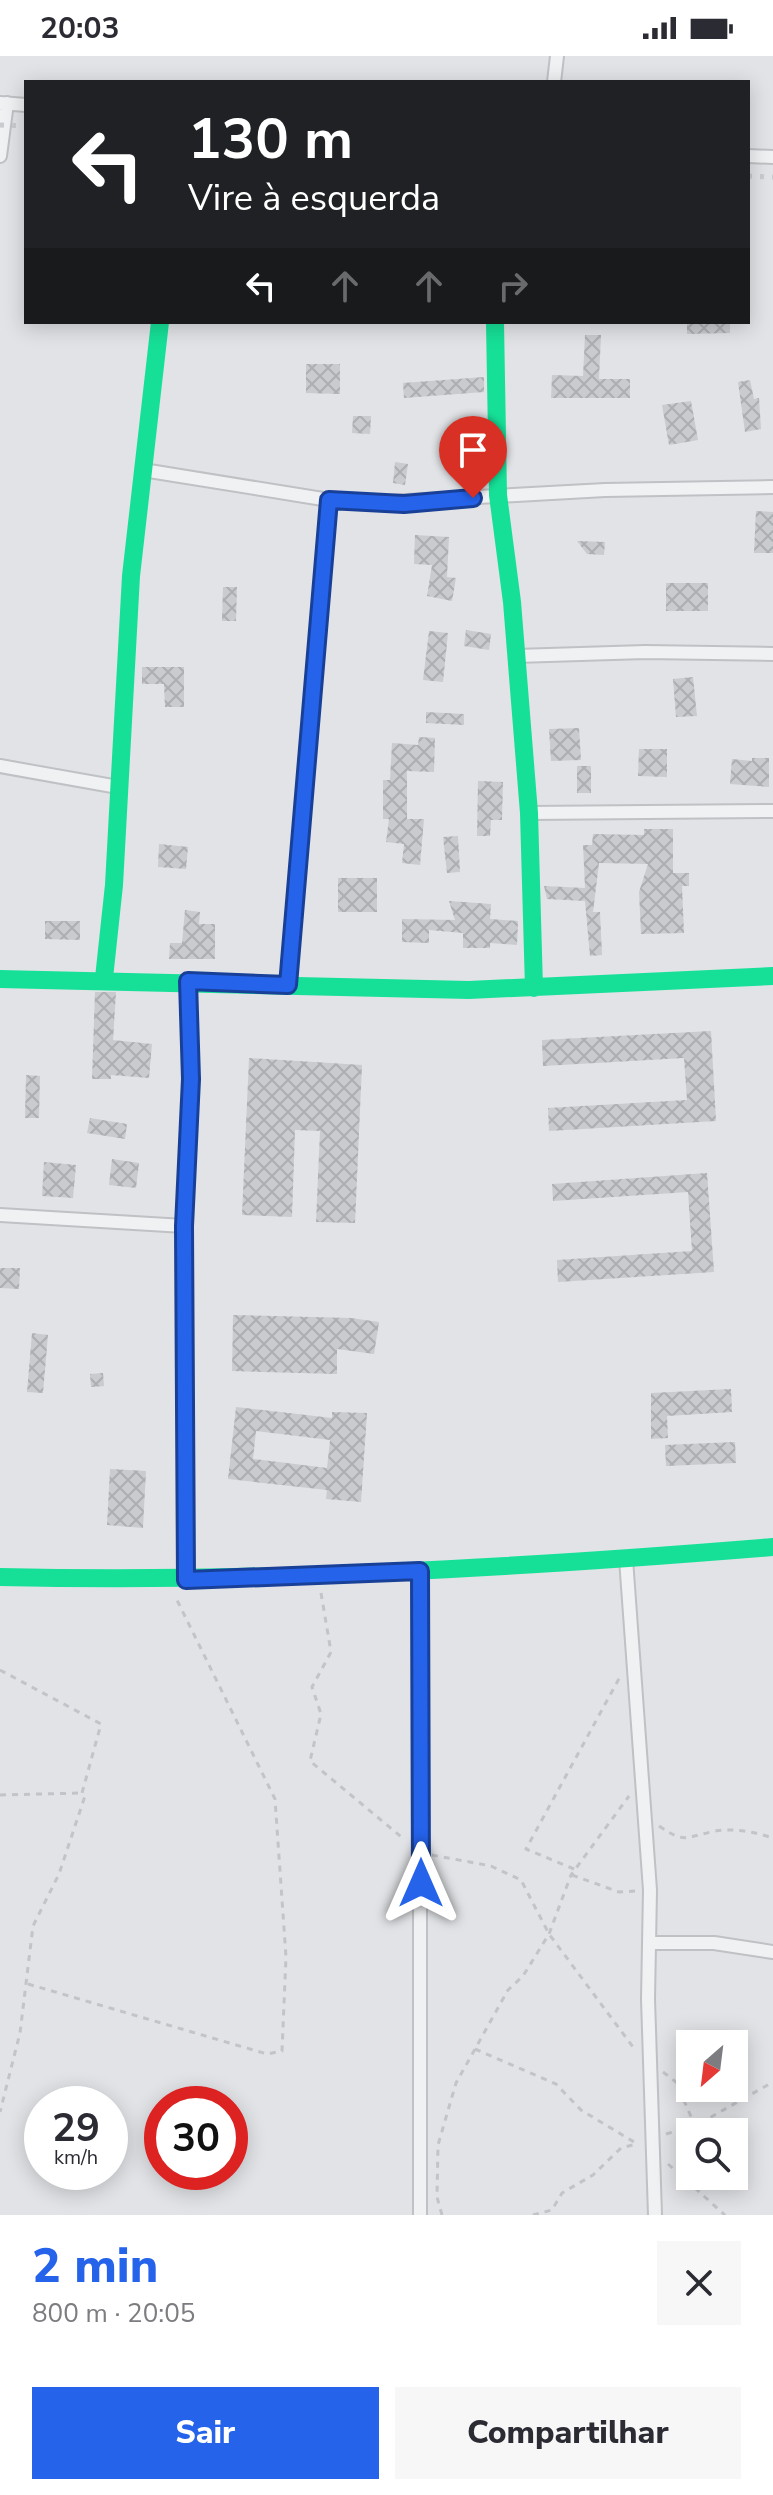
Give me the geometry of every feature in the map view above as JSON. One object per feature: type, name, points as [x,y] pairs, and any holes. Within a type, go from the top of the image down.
[{"type":"street","points":[[554,80],[557,56]]},
{"type":"street","points":[[0,155],[4,103],[24,105]]},
{"type":"street","points":[[750,156],[773,157]]},
{"type":"street","points":[[104,978],[113,921],[121,712],[160,324]]},
{"type":"street","points":[[495,324],[498,495],[529,813],[534,988]]},
{"type":"street","points":[[143,470],[329,500],[404,504],[498,495],[773,487]]},
{"type":"street","points":[[288,985],[329,500]]},
{"type":"street","points":[[516,656],[645,652],[773,654]]},
{"type":"street","points":[[0,766],[118,787]]},
{"type":"street","points":[[529,813],[773,811]]},
{"type":"street","points":[[0,979],[104,978],[426,990],[773,976]]},
{"type":"street","points":[[177,1581],[184,1226],[191,1079],[188,981]]},
{"type":"street","points":[[0,1215],[184,1226]]},
{"type":"street","points":[[0,1577],[177,1581],[420,1571],[773,1547]]},
{"type":"street","points":[[626,1559],[650,1890],[649,2065],[655,2137],[655,2215]]},
{"type":"street","points":[[420,1571],[420,2215]]},
{"type":"street","points":[[649,1943],[714,1943],[773,1952]]},
{"type":"path","points":[[317,1573],[331,1652],[312,1687],[321,1714],[310,1761],[421,1853],[491,1866],[521,1880],[549,1934],[616,2028],[649,2065],[676,2082],[692,2118]]},
{"type":"path","points":[[28,1984],[267,2054],[282,2051],[286,1957],[275,1799],[177,1581]]},
{"type":"path","points":[[442,2215],[437,2197],[438,2145],[456,2083],[508,1990],[523,1976],[549,1934],[575,1867],[526,1849],[634,1651]]},
{"type":"path","points":[[0,1670],[101,1724],[82,1793],[85,1796],[59,1874],[33,1926],[20,2033],[0,2112]]},
{"type":"path","points":[[571,1875],[643,1777]]},
{"type":"path","points":[[0,1795],[82,1793]]},
{"type":"path","points":[[646,1817],[676,1838],[694,1839],[711,1832],[749,1831],[773,1838]]},
{"type":"path","points":[[571,1875],[619,1892],[650,1890]]},
{"type":"path","points":[[475,2049],[556,2084],[581,2110],[654,2152],[725,2215]]},
{"type":"path","points":[[709,2118],[773,2082]]},
{"type":"path","points":[[533,2215],[552,2210],[562,2193],[593,2175],[621,2148],[676,2131]]},
{"type":"building","points":[[687,324],[730,324],[730,333],[687,334]]},
{"type":"building","points":[[585,335],[601,335],[599,379],[630,379],[630,398],[551,398],[552,375],[583,376]]},
{"type":"building","points":[[306,364],[340,364],[340,394],[306,393]]},
{"type":"building","points":[[484,377],[484,392],[404,398],[403,383]]},
{"type":"building","points":[[750,380],[754,399],[759,398],[761,429],[745,432],[738,382]]},
{"type":"building","points":[[691,401],[698,440],[669,445],[662,405]]},
{"type":"building","points":[[353,416],[371,416],[370,434],[352,433]]},
{"type":"building","points":[[447,427],[479,429],[477,463],[445,461]]},
{"type":"building","points":[[395,462],[408,464],[405,485],[393,483]]},
{"type":"building","points":[[756,511],[773,512],[773,553],[754,553]]},
{"type":"building","points":[[415,535],[449,537],[447,577],[456,578],[452,601],[427,596],[432,565],[414,564]]},
{"type":"building","points":[[577,541],[605,542],[604,555],[587,554]]},
{"type":"building","points":[[666,583],[708,583],[708,611],[666,611]]},
{"type":"building","points":[[223,587],[237,587],[236,621],[222,621]]},
{"type":"building","points":[[466,630],[491,634],[489,650],[464,646]]},
{"type":"building","points":[[429,631],[448,633],[443,682],[423,680]]},
{"type":"building","points":[[142,667],[184,667],[184,707],[165,707],[164,684],[142,684]]},
{"type":"building","points":[[693,677],[697,716],[676,717],[673,679]]},
{"type":"building","points":[[426,712],[464,714],[464,725],[426,723]]},
{"type":"building","points":[[579,728],[581,760],[551,761],[549,729]]},
{"type":"building","points":[[419,737],[435,738],[434,772],[407,771],[407,819],[424,819],[420,865],[402,863],[404,844],[386,842],[389,819],[383,819],[383,780],[390,780],[392,743],[418,745]]},
{"type":"building","points":[[639,749],[667,749],[667,777],[638,776]]},
{"type":"building","points":[[752,758],[769,758],[769,787],[730,784],[732,759],[752,761]]},
{"type":"building","points":[[577,766],[591,766],[591,793],[577,793]]},
{"type":"building","points":[[478,781],[503,782],[502,820],[491,820],[490,836],[477,836]]},
{"type":"building","points":[[644,829],[673,829],[673,873],[689,873],[689,886],[682,886],[684,933],[641,934],[639,892],[648,864],[599,863],[593,912],[600,912],[602,955],[590,956],[585,901],[547,899],[544,886],[585,888],[583,845],[592,845],[593,834],[644,835]]},
{"type":"building","points":[[458,836],[460,872],[447,873],[443,837]]},
{"type":"building","points":[[159,844],[188,847],[186,869],[158,867]]},
{"type":"building","points":[[338,878],[377,878],[377,912],[338,912]]},
{"type":"building","points":[[449,901],[491,904],[490,919],[518,921],[517,945],[490,943],[490,948],[463,948],[463,933],[429,930],[429,943],[402,942],[402,919],[455,920]]},
{"type":"building","points":[[185,910],[200,912],[199,924],[215,924],[215,959],[169,959],[170,943],[182,943]]},
{"type":"building","points":[[45,921],[80,921],[80,940],[45,939]]},
{"type":"building","points":[[95,992],[116,992],[113,1040],[152,1044],[149,1078],[111,1075],[111,1079],[92,1079]]},
{"type":"building","points":[[711,1031],[716,1121],[549,1131],[548,1108],[687,1100],[684,1058],[543,1066],[542,1040]]},
{"type":"building","points":[[249,1058],[362,1065],[355,1223],[316,1222],[320,1131],[295,1130],[292,1217],[242,1215]]},
{"type":"building","points":[[26,1075],[40,1076],[39,1118],[25,1118]]},
{"type":"building","points":[[90,1118],[127,1124],[125,1139],[87,1133]]},
{"type":"building","points":[[112,1159],[139,1163],[136,1188],[109,1185]]},
{"type":"building","points":[[44,1162],[76,1165],[73,1198],[42,1196]]},
{"type":"building","points":[[707,1173],[714,1272],[558,1282],[557,1260],[692,1251],[688,1192],[553,1201],[552,1184]]},
{"type":"building","points":[[0,1268],[20,1268],[19,1289],[0,1288]]},
{"type":"building","points":[[233,1315],[351,1318],[379,1322],[374,1354],[337,1349],[337,1374],[232,1371]]},
{"type":"building","points":[[32,1333],[48,1335],[43,1393],[27,1392]]},
{"type":"building","points":[[103,1373],[104,1386],[91,1387],[90,1374]]},
{"type":"building","points":[[731,1389],[732,1412],[667,1416],[668,1438],[651,1439],[651,1393]]},
{"type":"building","points":[[236,1407],[332,1418],[332,1412],[367,1413],[361,1502],[326,1499],[327,1490],[228,1479]],"holes":[[[256,1431],[330,1440],[327,1468],[253,1459]]]},
{"type":"building","points":[[735,1442],[736,1463],[666,1466],[665,1445]]},
{"type":"building","points":[[110,1469],[146,1471],[143,1528],[107,1525]]},
{"type":"railway","points":[[0,125],[24,126]]},
{"type":"railway","points":[[750,176],[773,177]]},
{"type":"traffic: fast","points":[[104,978],[114,885],[131,576],[160,324]]},
{"type":"traffic: fast","points":[[495,324],[498,495],[512,602],[529,813],[534,988]]},
{"type":"traffic: fast","points":[[0,979],[469,990],[773,976]]},
{"type":"traffic: fast","points":[[0,1577],[290,1576],[580,1561],[773,1547]]},
{"type":"route","points":[[421,1883],[420,1571],[186,1580],[184,1226],[191,1079],[188,981],[288,985],[311,682],[329,500],[404,504],[473,498]]}]
